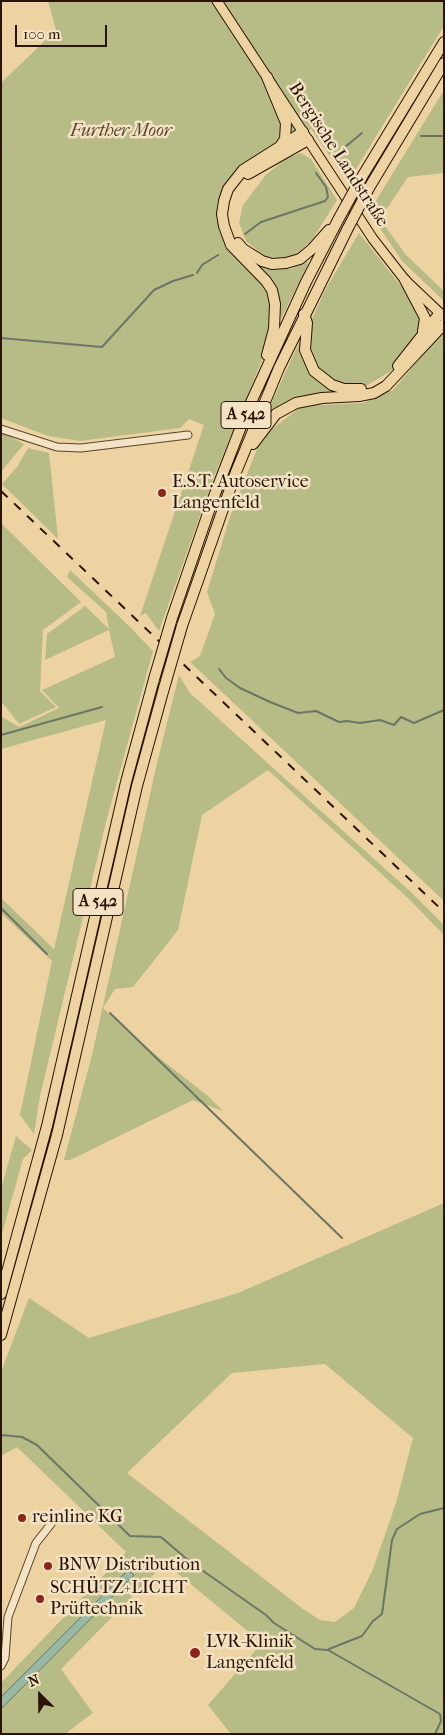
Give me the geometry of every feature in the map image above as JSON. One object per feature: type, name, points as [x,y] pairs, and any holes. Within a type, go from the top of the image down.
[{"type":"highway","name":"A 542","points":[[1,1294],[47,1126],[126,782],[172,618],[213,499],[247,412],[306,282],[360,180],[444,42]]},
{"type":"highway","name":"A 542","points":[[1,1335],[57,1135],[137,786],[182,626],[236,472],[304,314],[369,188],[444,64]]},
{"type":"highway","points":[[267,77],[286,123],[285,138],[281,145]]},
{"type":"highway","points":[[247,412],[255,380],[269,350],[274,329],[276,304],[272,290],[266,281],[232,245],[222,214],[228,189],[234,178],[281,145],[306,136]]},
{"type":"highway","points":[[306,136],[243,178],[235,189],[230,201],[228,216],[230,228],[239,244],[253,256],[272,264],[286,264],[300,259],[312,249],[338,220]]},
{"type":"highway","points":[[405,280],[425,318],[422,334]]},
{"type":"highway","points":[[304,314],[307,323],[304,339],[308,362],[322,380],[344,389],[368,388],[385,380],[422,334],[442,315]]},
{"type":"highway","points":[[236,472],[248,456],[253,443],[262,429],[276,414],[308,400],[359,396],[380,389],[394,379],[444,324]]},
{"type":"main road","name":"Bergische Landstraße","points":[[216,1],[373,239],[405,280],[442,315]]},
{"type":"street","points":[[1,429],[57,447],[81,448],[188,435]]},
{"type":"street","points":[[1,1666],[5,1658],[8,1616],[36,1543],[51,1524]]},
{"type":"green space","name":"Further Moor","points":[[48,1],[444,1],[444,26],[348,182],[311,129],[277,144],[240,171],[220,220],[270,294],[271,338],[212,482],[159,631],[146,613],[140,616],[204,425],[189,419],[180,428],[80,441],[48,436],[1,418],[1,149],[3,147],[1,145],[1,83],[56,30]]},
{"type":"green space","points":[[444,90],[444,173],[408,177],[380,219],[406,255],[444,291],[444,301],[402,261],[369,212]]},
{"type":"green space","points":[[301,153],[311,159],[337,200],[314,237],[298,253],[282,259],[264,256],[246,241],[239,223],[243,205],[265,176],[286,158]]},
{"type":"green space","points":[[359,233],[409,296],[422,321],[420,331],[391,371],[366,386],[352,388],[339,386],[315,367],[310,354],[308,328],[325,290]]},
{"type":"green space","points":[[252,261],[273,269],[291,269],[307,261],[308,264],[281,319],[278,296]]},
{"type":"green space","points":[[444,330],[444,901],[190,662],[200,656],[215,614],[207,592],[230,517],[259,444],[273,428],[302,406],[363,403],[393,390]]},
{"type":"green space","points":[[300,341],[305,363],[313,376],[323,386],[342,395],[278,409],[264,419]]},
{"type":"green space","points":[[1,432],[24,444],[1,472]]},
{"type":"green space","points":[[28,448],[49,453],[58,539],[2,484],[17,467]]},
{"type":"green space","points":[[1,523],[81,602],[43,630],[40,691],[56,707],[19,724],[1,701]]},
{"type":"green space","points":[[70,570],[153,651],[106,822],[40,1096],[34,1134],[20,1115],[52,961],[1,913],[1,898],[54,949],[106,720],[1,749],[1,716],[19,727],[59,708],[42,690],[115,657],[109,630],[45,660],[47,634],[85,606],[109,629],[106,612],[67,577]]},
{"type":"green space","points":[[179,675],[190,693],[413,894],[444,925],[444,935],[410,900],[268,770],[202,815],[178,930],[133,987],[115,989],[103,1008],[157,1056],[208,1096],[223,1111],[193,1100],[70,1160],[64,1160],[92,1055],[157,763]]},
{"type":"green space","points":[[16,1136],[32,1150],[23,1159],[1,1237],[1,1189]]},
{"type":"green space","points":[[444,1203],[444,1734],[231,1734],[208,1705],[262,1643],[165,1563],[61,1669],[93,1713],[65,1734],[1,1734],[1,1683],[126,1552],[17,1447],[1,1456],[1,1372],[29,1298],[89,1338],[238,1293]],"holes":[[[325,1364],[413,1438],[396,1503],[373,1569],[354,1608],[335,1622],[320,1620],[303,1609],[127,1473],[232,1373]]]},
{"type":"shaded area","points":[[128,1570],[134,1575],[1,1709],[1,1697]]},
{"type":"waterway","points":[[333,157],[362,133]]},
{"type":"waterway","points":[[421,136],[444,136]]},
{"type":"waterway","points":[[245,234],[261,222],[325,201],[328,197],[326,187],[316,173]]},
{"type":"waterway","points":[[197,273],[202,265],[218,255]]},
{"type":"waterway","points":[[1,338],[102,347],[154,290],[173,281],[193,275]]},
{"type":"waterway","points":[[219,669],[226,678],[240,688],[270,702],[298,713],[316,711],[339,722],[360,723],[380,720],[394,725],[401,717],[414,723],[444,710]]},
{"type":"waterway","points":[[1,735],[102,707]]},
{"type":"waterway","points":[[1,908],[47,954]]},
{"type":"waterway","points":[[110,1013],[342,1238]]},
{"type":"waterway","points":[[1,1435],[22,1437],[37,1445],[130,1536],[161,1537],[189,1561],[266,1615],[274,1623],[315,1649],[328,1650],[440,1714],[441,1721],[435,1734]]},
{"type":"waterway","points":[[329,1649],[362,1636],[373,1621],[382,1614],[392,1540],[397,1529],[420,1514],[444,1508]]},
{"type":"railway","points":[[1,491],[444,912]]},
{"type":"place","name":"E.S.T. Autoservice Langenfeld","points":[[162,493]]},
{"type":"place","name":"reinline KG","points":[[22,1518]]},
{"type":"place","name":"BNW Distribution","points":[[48,1566]]},
{"type":"place","name":"SCHÜTZ+LICHT Prüftechnik","points":[[40,1599]]},
{"type":"place","name":"LVR-Klinik Langenfeld","points":[[195,1653]]}]
